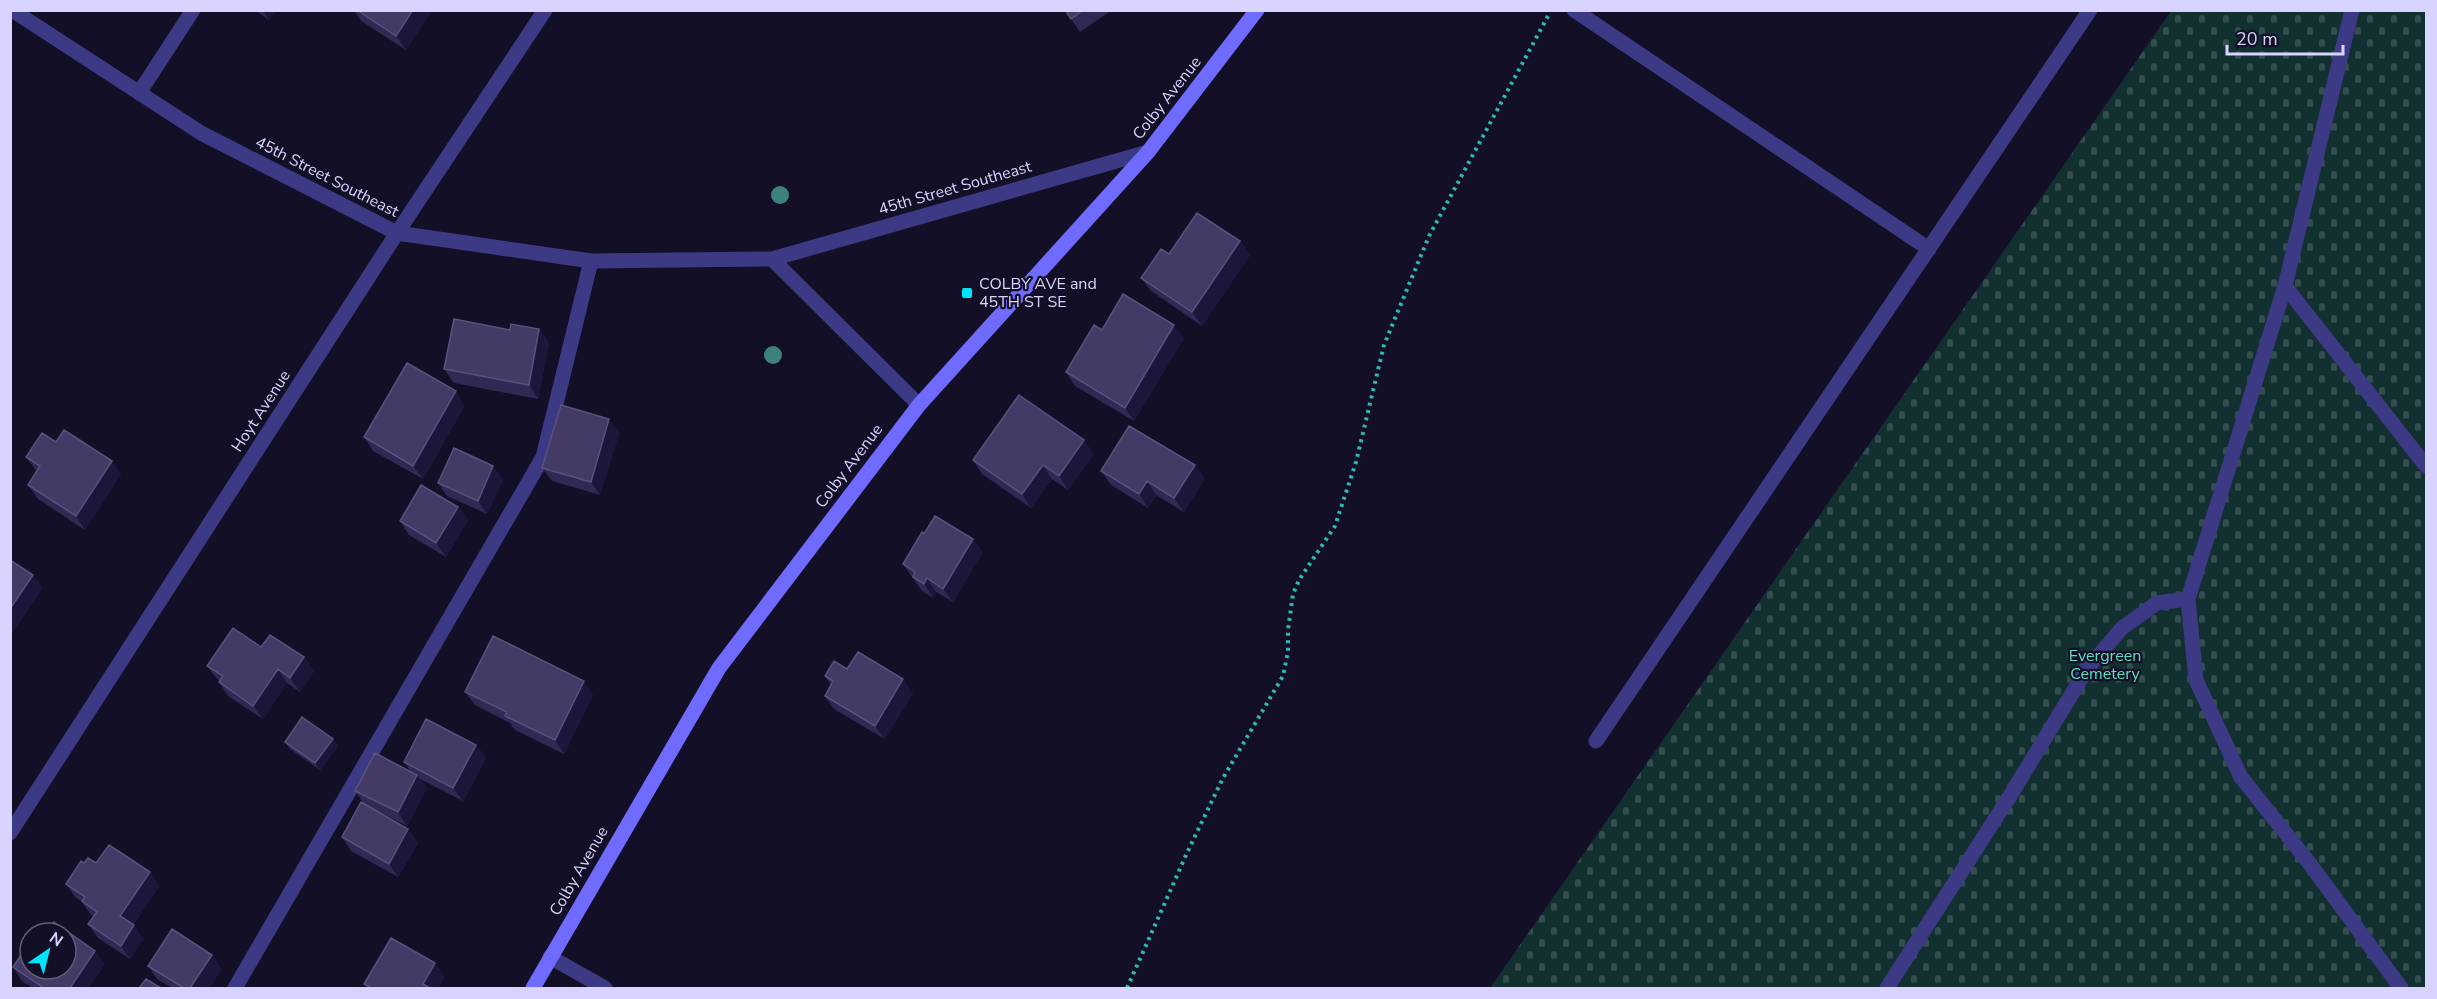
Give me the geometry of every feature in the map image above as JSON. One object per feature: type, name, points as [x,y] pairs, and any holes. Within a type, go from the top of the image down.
[{"type":"main road","name":"Colby Avenue","points":[[533,988],[719,668],[919,405],[1148,152],[1257,10]]},
{"type":"street","name":"45th Street Southeast","points":[[12,10],[201,133],[397,233],[591,261],[772,259],[1148,152]]},
{"type":"street","points":[[139,93],[193,10]]},
{"type":"street","name":"Hoyt Avenue","points":[[10,833],[397,233],[545,10]]},
{"type":"street","points":[[1574,10],[1929,249]]},
{"type":"street","points":[[1596,741],[2090,10]]},
{"type":"street","points":[[2352,10],[2285,286],[2188,598],[2196,680],[2241,777],[2310,864],[2401,988]]},
{"type":"street","points":[[772,259],[919,405]]},
{"type":"street","points":[[235,988],[543,457],[591,261]]},
{"type":"street","points":[[2285,286],[2427,466]]},
{"type":"street","points":[[1887,988],[2008,799],[2087,669],[2122,628],[2157,603],[2188,598]]},
{"type":"street","points":[[550,957],[605,988]]},
{"type":"path","points":[[1126,988],[1223,778],[1283,676],[1288,652],[1288,630],[1293,594],[1299,580],[1335,526],[1356,462],[1384,345],[1429,237],[1551,10]]},
{"type":"green space","name":"Evergreen Cemetery","points":[[2171,11],[2426,11],[2426,988],[1490,988]]},
{"type":"building","points":[[357,10],[413,10],[396,36]]},
{"type":"building","points":[[1065,10],[1083,10],[1071,19]]},
{"type":"building","points":[[1197,213],[1240,241],[1192,312],[1141,278],[1161,249],[1169,254]]},
{"type":"building","points":[[1123,294],[1174,325],[1125,408],[1066,372],[1094,325],[1102,330]]},
{"type":"building","points":[[454,319],[510,330],[511,324],[539,329],[529,385],[444,369]]},
{"type":"building","points":[[407,363],[456,391],[413,466],[364,437]]},
{"type":"building","points":[[1019,395],[1084,440],[1059,476],[1043,465],[1022,494],[973,460]]},
{"type":"building","points":[[561,405],[609,419],[591,482],[542,468]]},
{"type":"building","points":[[1129,426],[1195,465],[1174,498],[1147,481],[1139,494],[1101,471]]},
{"type":"building","points":[[64,430],[112,461],[76,516],[28,485],[40,466],[26,457],[42,433],[56,442]]},
{"type":"building","points":[[454,448],[493,466],[478,501],[438,483]]},
{"type":"building","points":[[421,485],[458,507],[436,543],[400,521]]},
{"type":"building","points":[[935,516],[973,539],[943,589],[927,578],[924,584],[913,577],[915,572],[903,564],[922,532],[924,534]]},
{"type":"building","points":[[10,560],[33,575],[10,609]]},
{"type":"building","points":[[233,628],[261,647],[270,635],[304,657],[290,678],[278,669],[253,706],[219,682],[223,676],[207,666]]},
{"type":"building","points":[[493,636],[584,681],[555,740],[505,716],[507,712],[465,692]]},
{"type":"building","points":[[858,652],[903,679],[875,726],[825,696],[833,681],[825,676],[834,661],[847,669]]},
{"type":"building","points":[[302,717],[333,739],[315,763],[285,742]]},
{"type":"building","points":[[426,719],[476,745],[453,788],[404,762]]},
{"type":"building","points":[[375,753],[417,775],[398,812],[355,791]]},
{"type":"building","points":[[361,802],[408,829],[389,864],[342,837]]},
{"type":"building","points":[[109,845],[150,872],[120,916],[134,925],[121,946],[88,924],[97,912],[82,901],[85,897],[66,884],[81,861],[84,863],[88,858],[96,863]]},
{"type":"building","points":[[172,929],[212,955],[190,988],[184,988],[148,966]]},
{"type":"building","points":[[391,938],[435,963],[423,984],[430,988],[371,988],[364,984]]},
{"type":"building","points":[[78,939],[95,951],[78,976]]},
{"type":"building","points":[[18,959],[18,970],[13,967]]},
{"type":"building","points":[[146,979],[161,988],[139,988]]},
{"type":"building","points":[[34,981],[75,981],[70,988],[44,988]]},
{"type":"place","name":"COLBY AVE and 45TH ST SE","points":[[967,293]]}]
